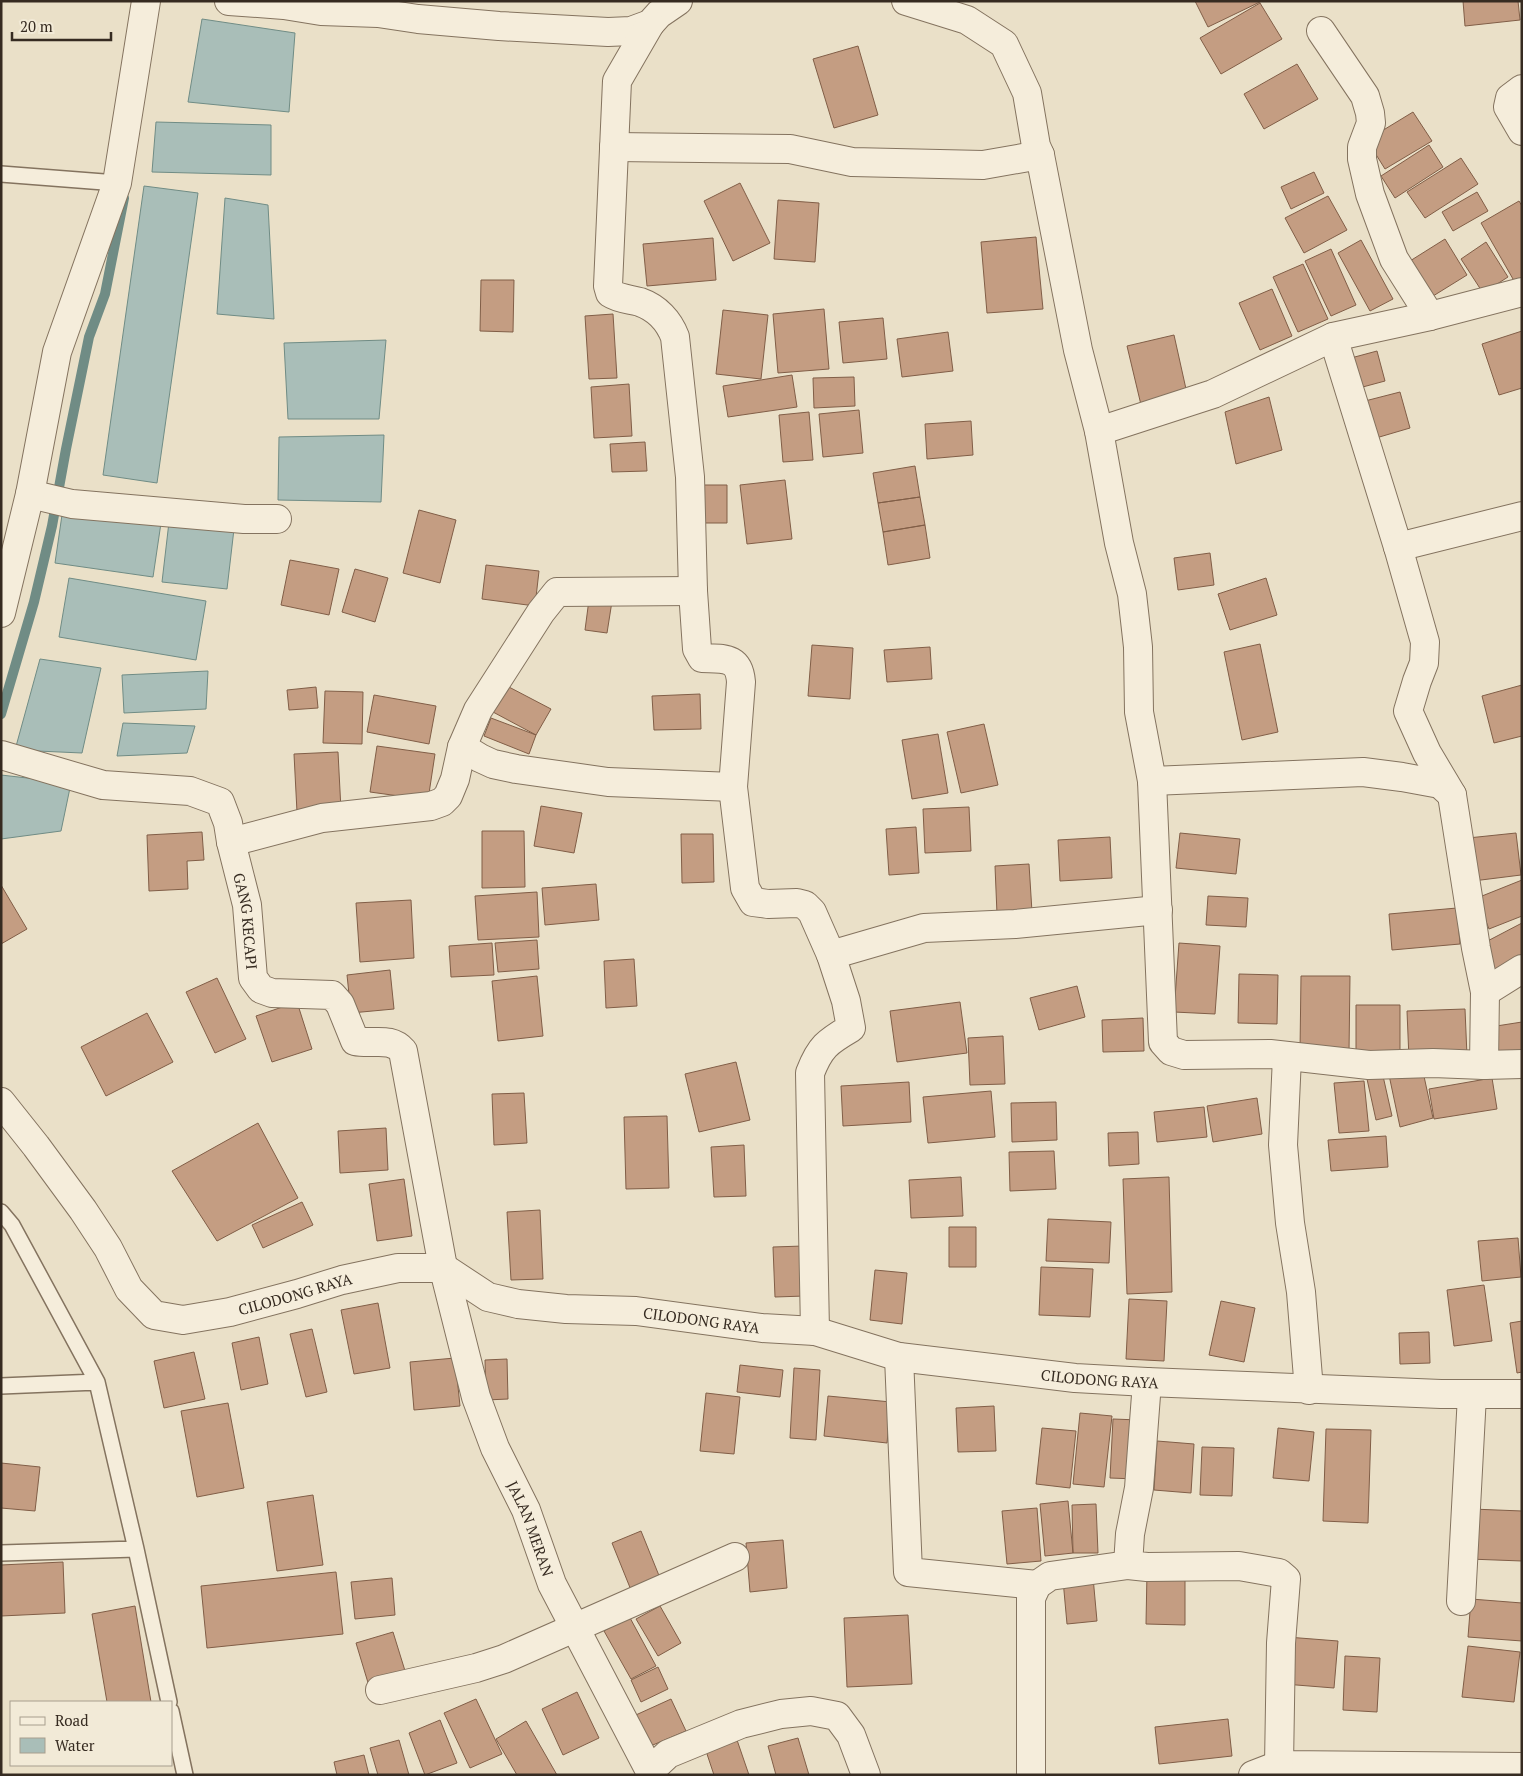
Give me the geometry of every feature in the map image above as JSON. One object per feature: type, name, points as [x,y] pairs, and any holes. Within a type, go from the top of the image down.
[{"type":"street","points":[[1,613],[45,498],[57,352],[117,183],[146,1]]},
{"type":"street","points":[[228,1],[284,5],[321,11],[378,13],[418,19],[499,26],[608,32],[631,31],[650,24]]},
{"type":"street","points":[[678,1],[659,14],[650,24],[617,81],[608,286],[610,293],[616,296],[640,302],[654,308],[670,324],[675,338],[690,477],[693,590],[697,650],[702,658],[725,659],[736,664],[740,670],[741,682],[733,787],[745,888],[753,902],[768,904],[797,903],[805,905],[812,912],[831,955],[846,1001],[851,1028],[830,1041],[817,1056],[810,1073],[815,1331]]},
{"type":"street","points":[[906,1],[952,8],[1004,44],[1027,93],[1078,350],[1099,431],[1119,543],[1132,594],[1138,647],[1140,712],[1152,781],[1163,1042],[1171,1052],[1184,1055],[1270,1054],[1369,1065],[1433,1062],[1521,1069]]},
{"type":"street","points":[[1321,31],[1364,96],[1370,112],[1371,124],[1362,147],[1362,159],[1370,194],[1394,259],[1430,316]]},
{"type":"street","points":[[1522,89],[1510,98],[1508,107],[1522,131]]},
{"type":"street","points":[[614,147],[790,149],[852,162],[983,165],[1040,155]]},
{"type":"street","points":[[1099,431],[1213,394],[1333,337],[1430,316],[1522,292]]},
{"type":"street","points":[[1333,337],[1398,547],[1425,642],[1424,663],[1408,711],[1427,753],[1452,795],[1476,948],[1485,992],[1484,1065]]},
{"type":"street","points":[[45,498],[72,504],[244,519],[277,519]]},
{"type":"street","points":[[1398,547],[1522,516]]},
{"type":"street","points":[[231,842],[322,818],[431,806],[442,802],[448,796],[455,779],[462,747],[478,710],[541,612],[558,592],[693,590]]},
{"type":"street","points":[[462,747],[494,764],[516,769],[608,782],[733,787]]},
{"type":"street","name":"GANG KECAPI","points":[[2,755],[103,785],[190,791],[220,802],[228,823],[247,905],[253,978],[261,989],[272,993],[332,995],[340,1004],[355,1040],[369,1043],[390,1042],[398,1044],[403,1051],[444,1268]]},
{"type":"street","points":[[1152,781],[1363,772],[1440,784],[1452,795]]},
{"type":"street","points":[[831,955],[924,928],[1015,924],[1158,910]]},
{"type":"street","points":[[1485,992],[1522,969]]},
{"type":"street","points":[[1287,1057],[1283,1145],[1290,1223],[1301,1292],[1309,1390]]},
{"type":"street","name":"CILODONG RAYA","points":[[1,1102],[83,1210],[108,1248],[129,1289],[154,1315],[182,1320],[230,1312],[342,1280],[398,1268],[444,1268],[488,1297],[518,1304],[566,1309],[636,1311],[762,1328],[815,1331],[900,1357],[1075,1378],[1309,1390],[1472,1395],[1522,1394]]},
{"type":"street","name":"JALAN MERAN","points":[[444,1268],[476,1397],[492,1440],[526,1510],[552,1584],[651,1773]]},
{"type":"street","points":[[900,1357],[908,1572],[1037,1584],[1050,1576],[1128,1565],[1147,1567],[1239,1566],[1279,1573],[1286,1579],[1281,1643],[1279,1765]]},
{"type":"street","points":[[1128,1565],[1130,1534],[1139,1488],[1147,1382]]},
{"type":"street","points":[[1461,1601],[1472,1395]]},
{"type":"street","points":[[380,1690],[476,1668],[504,1659],[735,1557]]},
{"type":"street","points":[[1031,1775],[1032,1598],[1037,1584]]},
{"type":"street","points":[[651,1773],[668,1754],[740,1724],[781,1714],[811,1711],[837,1716],[851,1735],[866,1775]]},
{"type":"street","points":[[1253,1775],[1279,1765],[1522,1767]]},
{"type":"lane","points":[[1,174],[117,183]]},
{"type":"lane","points":[[1,1212],[12,1225],[97,1382],[169,1701]]},
{"type":"lane","points":[[1,1386],[97,1382]]},
{"type":"lane","points":[[1,1553],[136,1549]]},
{"type":"lane","points":[[172,1716],[185,1775]]},
{"type":"water","points":[[202,19],[295,33],[289,112],[188,102]]},
{"type":"water","points":[[156,122],[271,125],[271,175],[152,172]]},
{"type":"water","points":[[144,186],[198,193],[157,483],[103,475]]},
{"type":"water","points":[[225,198],[268,205],[274,319],[217,314]]},
{"type":"water","points":[[386,340],[379,419],[288,419],[284,343]]},
{"type":"water","points":[[384,435],[381,502],[278,500],[279,437]]},
{"type":"water","points":[[63,508],[161,523],[153,577],[55,563]]},
{"type":"water","points":[[169,522],[234,529],[227,589],[162,582]]},
{"type":"water","points":[[69,578],[206,601],[196,660],[59,637]]},
{"type":"water","points":[[40,659],[101,668],[82,753],[15,750]]},
{"type":"water","points":[[208,671],[206,709],[124,713],[122,675]]},
{"type":"water","points":[[123,723],[195,726],[187,753],[117,756]]},
{"type":"water","points":[[1,775],[71,783],[61,831],[1,839]]},
{"type":"building","points":[[1195,1],[1262,1],[1208,27]]},
{"type":"building","points":[[1463,1],[1518,1],[1520,20],[1465,26]]},
{"type":"building","points":[[1260,3],[1282,39],[1221,74],[1200,38]]},
{"type":"building","points":[[858,46],[878,115],[834,128],[813,59]]},
{"type":"building","points":[[1297,64],[1318,99],[1264,129],[1244,94]]},
{"type":"building","points":[[1413,112],[1432,141],[1385,169],[1367,140]]},
{"type":"building","points":[[1429,145],[1443,167],[1395,198],[1381,176]]},
{"type":"building","points":[[1461,158],[1478,184],[1425,218],[1407,192]]},
{"type":"building","points":[[1314,172],[1324,193],[1291,209],[1281,187]]},
{"type":"building","points":[[740,183],[770,243],[733,261],[704,201]]},
{"type":"building","points":[[1477,192],[1488,211],[1453,231],[1442,212]]},
{"type":"building","points":[[1328,196],[1347,230],[1304,253],[1285,218]]},
{"type":"building","points":[[778,200],[819,203],[815,262],[774,259]]},
{"type":"building","points":[[1519,201],[1522,206],[1522,283],[1517,286],[1481,223]]},
{"type":"building","points":[[1036,237],[1043,309],[987,313],[981,242]]},
{"type":"building","points":[[713,238],[716,280],[647,286],[643,244]]},
{"type":"building","points":[[1445,239],[1467,275],[1425,301],[1402,266]]},
{"type":"building","points":[[1361,240],[1393,299],[1370,311],[1338,253]]},
{"type":"building","points":[[1486,242],[1508,277],[1483,293],[1461,259]]},
{"type":"building","points":[[1331,249],[1356,305],[1331,316],[1305,261]]},
{"type":"building","points":[[1303,264],[1328,319],[1298,332],[1273,277]]},
{"type":"building","points":[[481,280],[514,280],[513,332],[480,331]]},
{"type":"building","points":[[1272,289],[1292,336],[1260,350],[1239,303]]},
{"type":"building","points":[[824,309],[829,369],[778,373],[773,314]]},
{"type":"building","points":[[723,310],[768,315],[761,379],[716,374]]},
{"type":"building","points":[[613,314],[617,378],[589,379],[585,316]]},
{"type":"building","points":[[883,318],[887,359],[843,363],[839,322]]},
{"type":"building","points":[[1522,331],[1522,388],[1499,395],[1482,344]]},
{"type":"building","points":[[948,332],[953,371],[902,377],[897,339]]},
{"type":"building","points":[[1174,335],[1188,398],[1142,409],[1127,346]]},
{"type":"building","points":[[1377,351],[1385,381],[1359,388],[1351,358]]},
{"type":"building","points":[[792,375],[797,407],[728,417],[723,386]]},
{"type":"building","points":[[854,377],[855,406],[814,408],[813,378]]},
{"type":"building","points":[[629,384],[632,436],[594,438],[591,387]]},
{"type":"building","points":[[1400,392],[1410,428],[1376,438],[1365,401]]},
{"type":"building","points":[[1269,397],[1282,450],[1236,464],[1225,412]]},
{"type":"building","points":[[859,410],[863,453],[823,457],[819,414]]},
{"type":"building","points":[[809,412],[813,460],[783,462],[779,415]]},
{"type":"building","points":[[971,421],[973,455],[927,459],[925,424]]},
{"type":"building","points":[[645,442],[647,471],[612,472],[610,444]]},
{"type":"building","points":[[915,466],[920,497],[878,503],[873,473]]},
{"type":"building","points":[[785,480],[792,539],[747,544],[740,485]]},
{"type":"building","points":[[700,485],[727,485],[727,523],[700,523]]},
{"type":"building","points":[[920,497],[925,525],[883,532],[878,503]]},
{"type":"building","points":[[419,510],[456,520],[440,583],[403,573]]},
{"type":"building","points":[[925,525],[930,558],[888,565],[883,532]]},
{"type":"building","points":[[1210,553],[1214,585],[1178,590],[1174,558]]},
{"type":"building","points":[[290,560],[339,569],[329,615],[281,605]]},
{"type":"building","points":[[486,565],[539,571],[535,606],[482,599]]},
{"type":"building","points":[[355,569],[388,578],[375,622],[342,612]]},
{"type":"building","points":[[1266,578],[1277,615],[1230,630],[1218,594]]},
{"type":"building","points":[[590,592],[613,595],[607,633],[585,630]]},
{"type":"building","points":[[1260,644],[1278,732],[1242,740],[1224,652]]},
{"type":"building","points":[[812,645],[853,648],[850,699],[808,696]]},
{"type":"building","points":[[930,647],[932,679],[887,682],[884,650]]},
{"type":"building","points":[[1522,685],[1522,736],[1494,743],[1482,696]]},
{"type":"building","points":[[507,686],[551,709],[536,735],[493,712]]},
{"type":"building","points":[[316,687],[318,708],[289,710],[287,690]]},
{"type":"building","points":[[325,691],[363,692],[362,744],[323,743]]},
{"type":"building","points":[[700,694],[701,729],[654,730],[652,696]]},
{"type":"building","points":[[374,695],[436,706],[429,744],[367,732]]},
{"type":"building","points":[[491,718],[536,735],[529,754],[484,736]]},
{"type":"building","points":[[984,724],[998,785],[961,793],[947,732]]},
{"type":"building","points":[[938,734],[948,793],[912,799],[902,740]]},
{"type":"building","points":[[377,746],[435,754],[428,800],[370,792]]},
{"type":"building","points":[[338,752],[341,810],[297,812],[294,754]]},
{"type":"building","points":[[541,806],[582,813],[574,853],[534,846]]},
{"type":"building","points":[[969,807],[971,851],[925,853],[923,809]]},
{"type":"building","points":[[916,827],[919,873],[889,875],[886,829]]},
{"type":"building","points":[[482,831],[524,831],[525,887],[482,888]]},
{"type":"building","points":[[202,832],[204,860],[187,861],[188,889],[149,891],[147,835]]},
{"type":"building","points":[[1180,833],[1240,839],[1236,874],[1176,868]]},
{"type":"building","points":[[1516,833],[1521,875],[1473,881],[1468,838]]},
{"type":"building","points":[[681,834],[713,834],[714,882],[682,883]]},
{"type":"building","points":[[1110,837],[1112,878],[1060,881],[1058,840]]},
{"type":"building","points":[[1029,864],[1032,912],[997,914],[995,866]]},
{"type":"building","points":[[1522,880],[1522,916],[1489,929],[1477,898]]},
{"type":"building","points":[[596,884],[599,920],[545,925],[542,888]]},
{"type":"building","points":[[1,885],[27,929],[1,944]]},
{"type":"building","points":[[537,892],[539,937],[478,940],[475,896]]},
{"type":"building","points":[[1208,896],[1248,898],[1246,927],[1206,925]]},
{"type":"building","points":[[411,900],[414,958],[360,962],[356,903]]},
{"type":"building","points":[[1457,908],[1460,944],[1392,950],[1389,914]]},
{"type":"building","points":[[1522,923],[1522,958],[1493,973],[1478,946]]},
{"type":"building","points":[[537,940],[539,969],[498,972],[495,943]]},
{"type":"building","points":[[492,943],[494,975],[451,977],[449,946]]},
{"type":"building","points":[[1179,943],[1220,946],[1215,1014],[1174,1012]]},
{"type":"building","points":[[634,959],[637,1006],[606,1008],[604,961]]},
{"type":"building","points":[[390,970],[394,1009],[351,1013],[347,975]]},
{"type":"building","points":[[1239,974],[1278,975],[1277,1024],[1238,1023]]},
{"type":"building","points":[[537,976],[543,1036],[498,1041],[492,981]]},
{"type":"building","points":[[1301,976],[1350,976],[1349,1052],[1300,1051]]},
{"type":"building","points":[[217,978],[246,1039],[215,1053],[186,992]]},
{"type":"building","points":[[1077,986],[1085,1017],[1039,1030],[1030,998]]},
{"type":"building","points":[[297,1002],[312,1049],[272,1062],[256,1016]]},
{"type":"building","points":[[960,1002],[967,1053],[897,1062],[890,1011]]},
{"type":"building","points":[[1356,1005],[1400,1005],[1400,1062],[1356,1062]]},
{"type":"building","points":[[1465,1009],[1467,1056],[1409,1059],[1407,1011]]},
{"type":"building","points":[[147,1013],[173,1062],[106,1096],[81,1047]]},
{"type":"building","points":[[1143,1018],[1144,1051],[1103,1052],[1102,1020]]},
{"type":"building","points":[[1522,1022],[1522,1057],[1496,1061],[1490,1027]]},
{"type":"building","points":[[1003,1036],[1005,1084],[970,1085],[968,1038]]},
{"type":"building","points":[[736,1062],[750,1120],[699,1132],[685,1074]]},
{"type":"building","points":[[1422,1067],[1433,1118],[1400,1127],[1389,1075]]},
{"type":"building","points":[[1383,1076],[1392,1116],[1376,1120],[1367,1079]]},
{"type":"building","points":[[1492,1078],[1497,1109],[1434,1119],[1429,1089]]},
{"type":"building","points":[[1364,1081],[1369,1131],[1339,1133],[1334,1083]]},
{"type":"building","points":[[909,1082],[911,1122],[843,1126],[841,1086]]},
{"type":"building","points":[[991,1091],[995,1137],[928,1143],[923,1097]]},
{"type":"building","points":[[524,1093],[527,1143],[494,1145],[492,1094]]},
{"type":"building","points":[[1257,1098],[1262,1134],[1213,1142],[1207,1106]]},
{"type":"building","points":[[1056,1102],[1057,1140],[1012,1142],[1011,1103]]},
{"type":"building","points":[[1204,1107],[1207,1137],[1157,1142],[1154,1112]]},
{"type":"building","points":[[667,1116],[669,1188],[626,1189],[624,1117]]},
{"type":"building","points":[[258,1123],[298,1198],[217,1241],[172,1171]]},
{"type":"building","points":[[386,1128],[388,1170],[340,1173],[338,1131]]},
{"type":"building","points":[[1138,1132],[1139,1164],[1109,1166],[1108,1133]]},
{"type":"building","points":[[1386,1136],[1388,1167],[1331,1171],[1328,1140]]},
{"type":"building","points":[[744,1145],[746,1196],[714,1197],[711,1147]]},
{"type":"building","points":[[1054,1151],[1056,1189],[1010,1191],[1009,1152]]},
{"type":"building","points":[[961,1177],[963,1216],[911,1218],[909,1180]]},
{"type":"building","points":[[1169,1177],[1172,1292],[1127,1294],[1123,1179]]},
{"type":"building","points":[[404,1179],[412,1236],[377,1241],[369,1184]]},
{"type":"building","points":[[302,1202],[313,1225],[263,1248],[252,1225]]},
{"type":"building","points":[[540,1210],[543,1279],[511,1280],[507,1212]]},
{"type":"building","points":[[1048,1219],[1111,1222],[1109,1263],[1046,1261]]},
{"type":"building","points":[[949,1227],[976,1227],[976,1267],[949,1267]]},
{"type":"building","points":[[1518,1238],[1521,1277],[1482,1281],[1478,1241]]},
{"type":"building","points":[[803,1246],[805,1296],[775,1297],[773,1247]]},
{"type":"building","points":[[1041,1267],[1093,1269],[1090,1317],[1039,1315]]},
{"type":"building","points":[[875,1270],[907,1273],[902,1324],[870,1320]]},
{"type":"building","points":[[1484,1285],[1492,1341],[1454,1346],[1447,1290]]},
{"type":"building","points":[[1129,1299],[1167,1301],[1164,1361],[1126,1359]]},
{"type":"building","points":[[1221,1301],[1255,1308],[1244,1362],[1209,1355]]},
{"type":"building","points":[[378,1303],[390,1368],[354,1374],[341,1310]]},
{"type":"building","points":[[1522,1321],[1522,1372],[1517,1373],[1510,1323]]},
{"type":"building","points":[[312,1329],[327,1392],[306,1397],[290,1334]]},
{"type":"building","points":[[1429,1332],[1430,1363],[1400,1364],[1399,1333]]},
{"type":"building","points":[[259,1337],[268,1384],[241,1390],[232,1343]]},
{"type":"building","points":[[194,1352],[205,1399],[164,1408],[154,1361]]},
{"type":"building","points":[[455,1358],[460,1406],[414,1410],[410,1362]]},
{"type":"building","points":[[507,1359],[508,1399],[486,1400],[485,1360]]},
{"type":"building","points":[[740,1365],[783,1370],[780,1397],[737,1392]]},
{"type":"building","points":[[794,1368],[820,1370],[816,1440],[790,1438]]},
{"type":"building","points":[[706,1393],[740,1397],[734,1454],[700,1451]]},
{"type":"building","points":[[828,1396],[891,1402],[887,1443],[824,1436]]},
{"type":"building","points":[[228,1403],[244,1488],[197,1497],[181,1411]]},
{"type":"building","points":[[994,1406],[996,1451],[958,1452],[956,1408]]},
{"type":"building","points":[[1080,1413],[1112,1416],[1104,1487],[1073,1484]]},
{"type":"building","points":[[1113,1419],[1139,1420],[1136,1479],[1110,1478]]},
{"type":"building","points":[[1042,1428],[1076,1431],[1070,1488],[1036,1484]]},
{"type":"building","points":[[1278,1428],[1314,1432],[1309,1481],[1273,1478]]},
{"type":"building","points":[[1326,1429],[1371,1430],[1368,1523],[1323,1521]]},
{"type":"building","points":[[1157,1441],[1194,1444],[1191,1493],[1154,1490]]},
{"type":"building","points":[[1202,1447],[1234,1448],[1232,1496],[1200,1495]]},
{"type":"building","points":[[1,1463],[40,1467],[35,1511],[1,1508]]},
{"type":"building","points":[[313,1495],[323,1565],[277,1571],[267,1502]]},
{"type":"building","points":[[1068,1501],[1073,1553],[1045,1556],[1040,1504]]},
{"type":"building","points":[[1096,1504],[1098,1553],[1073,1553],[1072,1505]]},
{"type":"building","points":[[1037,1508],[1041,1561],[1007,1564],[1002,1511]]},
{"type":"building","points":[[1472,1509],[1522,1511],[1522,1561],[1469,1559]]},
{"type":"building","points":[[641,1531],[662,1583],[633,1595],[612,1543]]},
{"type":"building","points":[[783,1540],[787,1588],[750,1592],[746,1543]]},
{"type":"building","points":[[63,1562],[65,1613],[1,1616],[1,1565]]},
{"type":"building","points":[[336,1572],[343,1634],[207,1648],[201,1586]]},
{"type":"building","points":[[1147,1572],[1185,1573],[1185,1625],[1146,1624]]},
{"type":"building","points":[[1093,1577],[1097,1621],[1067,1624],[1063,1580]]},
{"type":"building","points":[[392,1578],[395,1615],[355,1619],[351,1582]]},
{"type":"building","points":[[1471,1599],[1522,1603],[1522,1641],[1468,1637]]},
{"type":"building","points":[[135,1606],[151,1701],[107,1701],[92,1614]]},
{"type":"building","points":[[660,1606],[681,1643],[658,1656],[636,1619]]},
{"type":"building","points":[[908,1615],[912,1684],[847,1687],[844,1618]]},
{"type":"building","points":[[629,1616],[656,1666],[631,1679],[604,1631]]},
{"type":"building","points":[[393,1632],[406,1674],[369,1686],[356,1643]]},
{"type":"building","points":[[1287,1637],[1338,1641],[1334,1688],[1284,1684]]},
{"type":"building","points":[[1468,1646],[1520,1652],[1514,1702],[1462,1697]]},
{"type":"building","points":[[1345,1656],[1380,1658],[1377,1712],[1343,1710]]},
{"type":"building","points":[[658,1667],[668,1689],[641,1702],[631,1680]]},
{"type":"building","points":[[577,1692],[599,1738],[563,1755],[542,1709]]},
{"type":"building","points":[[476,1699],[502,1754],[470,1768],[444,1713]]},
{"type":"building","points":[[671,1699],[686,1731],[641,1750],[627,1719]]},
{"type":"building","points":[[1228,1719],[1232,1756],[1159,1764],[1155,1727]]},
{"type":"building","points":[[440,1720],[457,1763],[425,1775],[409,1733]]},
{"type":"building","points":[[526,1721],[557,1775],[517,1775],[496,1739]]},
{"type":"building","points":[[798,1738],[809,1775],[776,1775],[768,1746]]},
{"type":"building","points":[[399,1740],[409,1775],[378,1775],[370,1748]]},
{"type":"building","points":[[737,1740],[749,1775],[714,1775],[706,1751]]},
{"type":"building","points":[[364,1755],[369,1775],[337,1775],[334,1762]]},
{"type":"waterway","points":[[1,714],[34,602],[52,526],[89,337],[105,294],[124,198]]}]
